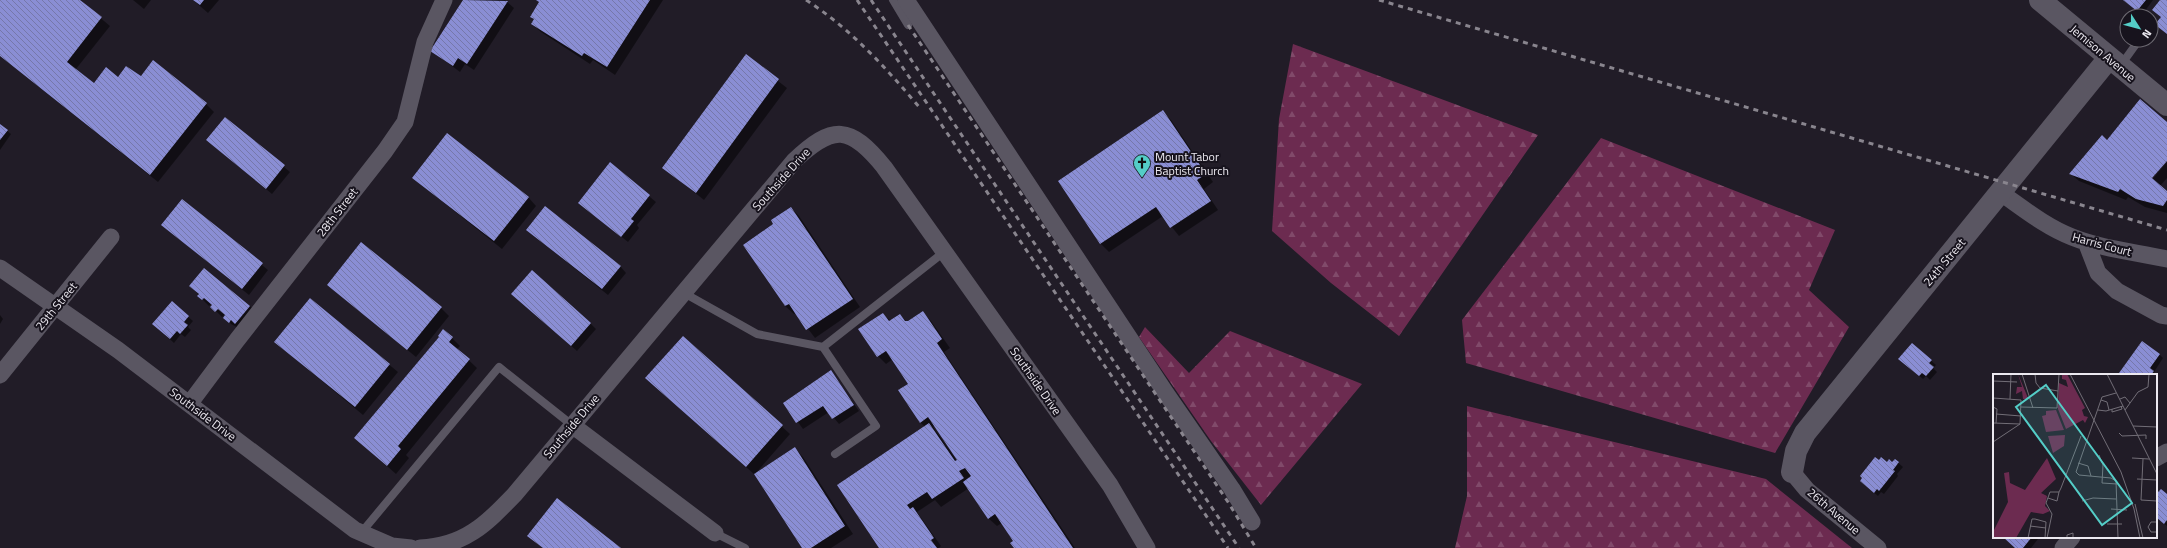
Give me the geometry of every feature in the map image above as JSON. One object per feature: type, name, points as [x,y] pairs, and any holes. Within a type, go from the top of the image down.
[{"type":"street","name":"28th Street","points":[[190,404],[237,340],[385,151],[405,122],[425,42],[444,0]]},
{"type":"street","points":[[906,0],[1165,392],[1232,489],[1252,522]]},
{"type":"street","name":"Jemison Avenue","points":[[2040,0],[2167,105]]},
{"type":"street","name":"24th Street","points":[[1792,472],[1796,450],[1805,432],[2001,193],[2115,63]]},
{"type":"street","name":"Southside Drive","points":[[420,548],[452,543],[470,535],[487,523],[684,293],[794,161],[809,147],[825,137],[843,133],[861,141],[873,153],[1110,485],[1147,548]]},
{"type":"street","name":"Harris Court","points":[[2001,193],[2035,218],[2070,236],[2086,242],[2167,259]]},
{"type":"street","name":"29th Street","points":[[0,375],[111,237]]},
{"type":"street","points":[[2086,242],[2098,273],[2117,291],[2161,315],[2167,316]]},
{"type":"street","name":"Southside Drive","points":[[0,268],[56,306],[190,404],[361,533],[392,546],[411,548]]},
{"type":"street","points":[[572,425],[715,533]]},
{"type":"street","points":[[2157,457],[2167,452]]},
{"type":"street","name":"26th Avenue","points":[[1792,472],[1807,490],[1878,548]]},
{"type":"street","points":[[2064,548],[2071,538]]},
{"type":"lane","points":[[892,0],[908,25]]},
{"type":"lane","points":[[2115,63],[2131,48]]},
{"type":"lane","points":[[823,347],[944,252]]},
{"type":"lane","points":[[684,293],[757,334],[823,347],[876,426],[835,454]]},
{"type":"lane","points":[[361,533],[499,367],[572,425]]},
{"type":"lane","points":[[715,533],[745,548]]},
{"type":"green space","points":[[1293,44],[1538,135],[1399,336],[1331,283],[1272,231],[1279,119]]},
{"type":"green space","points":[[1601,138],[1835,230],[1809,290],[1849,327],[1775,453],[1466,363],[1462,320]]},
{"type":"green space","points":[[1145,327],[1189,373],[1230,331],[1362,384],[1261,505],[1211,441],[1139,337]]},
{"type":"green space","points":[[1467,406],[1766,479],[1852,548],[1455,548],[1467,496]]},
{"type":"building","points":[[0,0],[80,0],[102,17],[67,62],[94,83],[106,67],[118,77],[126,66],[141,76],[153,60],[207,103],[150,175],[0,56]]},
{"type":"building","points":[[193,0],[204,0],[200,5]]},
{"type":"building","points":[[463,0],[508,1],[467,64],[458,58],[453,66],[430,51]]},
{"type":"building","points":[[536,0],[650,0],[607,67],[584,53],[582,56],[531,24],[534,19],[530,17],[539,2]]},
{"type":"building","points":[[2123,0],[2146,0],[2139,8],[2133,8]]},
{"type":"building","points":[[2160,0],[2167,0],[2167,34],[2159,28],[2159,19],[2161,17],[2159,15],[2159,8],[2154,8]]},
{"type":"building","points":[[746,54],[779,79],[696,193],[662,168]]},
{"type":"building","points":[[2140,99],[2167,122],[2167,161],[2152,178],[2167,191],[2167,200],[2163,206],[2136,199],[2120,189],[2118,192],[2069,174],[2102,135],[2107,140]]},
{"type":"building","points":[[1163,110],[1206,174],[1197,180],[1211,201],[1170,228],[1156,207],[1100,244],[1058,181]]},
{"type":"building","points":[[225,117],[285,165],[266,189],[206,140]]},
{"type":"building","points":[[0,124],[8,130],[0,140]]},
{"type":"building","points":[[447,133],[529,197],[494,241],[412,178]]},
{"type":"building","points":[[610,162],[650,195],[631,219],[634,221],[621,237],[578,203]]},
{"type":"building","points":[[182,199],[263,263],[242,289],[161,225]]},
{"type":"building","points":[[545,206],[621,266],[602,289],[526,230]]},
{"type":"building","points":[[791,207],[853,299],[806,330],[789,304],[785,306],[743,245],[773,224],[771,220]]},
{"type":"building","points":[[361,242],[442,307],[407,350],[327,285]]},
{"type":"building","points":[[204,268],[250,306],[235,324],[231,320],[229,323],[223,318],[225,315],[218,309],[215,312],[210,307],[212,305],[204,298],[202,300],[197,296],[199,294],[189,286]]},
{"type":"building","points":[[532,270],[591,323],[571,346],[511,294]]},
{"type":"building","points":[[310,298],[390,364],[355,407],[274,342]]},
{"type":"building","points":[[172,301],[189,316],[184,322],[188,325],[180,334],[177,331],[170,339],[152,324]]},
{"type":"building","points":[[923,311],[942,339],[937,343],[1073,548],[1014,548],[1010,543],[1013,541],[995,514],[988,519],[963,482],[971,476],[965,468],[959,471],[964,478],[932,499],[927,492],[907,505],[910,509],[913,507],[934,538],[931,540],[937,548],[879,548],[837,485],[929,423],[955,461],[957,460],[928,417],[920,423],[898,390],[908,384],[886,351],[877,357],[858,329],[883,313],[889,321],[900,314],[905,321],[908,321]]},
{"type":"building","points":[[443,329],[453,337],[449,342],[470,359],[398,446],[401,449],[387,466],[354,438],[439,337],[438,336]]},
{"type":"building","points":[[683,336],[783,425],[746,467],[645,378]]},
{"type":"building","points":[[2142,341],[2160,354],[2150,368],[2154,371],[2152,374],[2119,373]]},
{"type":"building","points":[[1912,343],[1932,360],[1929,363],[1934,367],[1926,376],[1922,373],[1919,376],[1898,359]]},
{"type":"building","points":[[831,370],[854,405],[832,419],[823,406],[796,423],[783,403]]},
{"type":"building","points":[[795,447],[845,526],[811,548],[802,548],[754,474]]},
{"type":"building","points":[[1875,457],[1879,460],[1881,457],[1887,462],[1889,459],[1892,462],[1895,459],[1899,462],[1893,470],[1895,471],[1879,491],[1877,489],[1874,493],[1860,481],[1862,478],[1860,476]]},
{"type":"building","points":[[2161,489],[2167,494],[2167,520],[2164,524],[2157,518],[2157,493]]},
{"type":"building","points":[[557,498],[621,548],[543,548],[527,536]]},
{"type":"building","points":[[2004,538],[2031,538],[2023,548],[2015,548]]},
{"type":"railway","points":[[806,0],[853,36],[881,64],[920,108]]},
{"type":"railway","points":[[857,0],[1228,548]]},
{"type":"railway","points":[[871,0],[1239,548]]},
{"type":"railway","points":[[1379,0],[2167,230]]},
{"type":"railway","points":[[908,25],[1228,502],[1256,548]]},
{"type":"place","name":"Mount Tabor Baptist Church","points":[[1142,178]]}]
